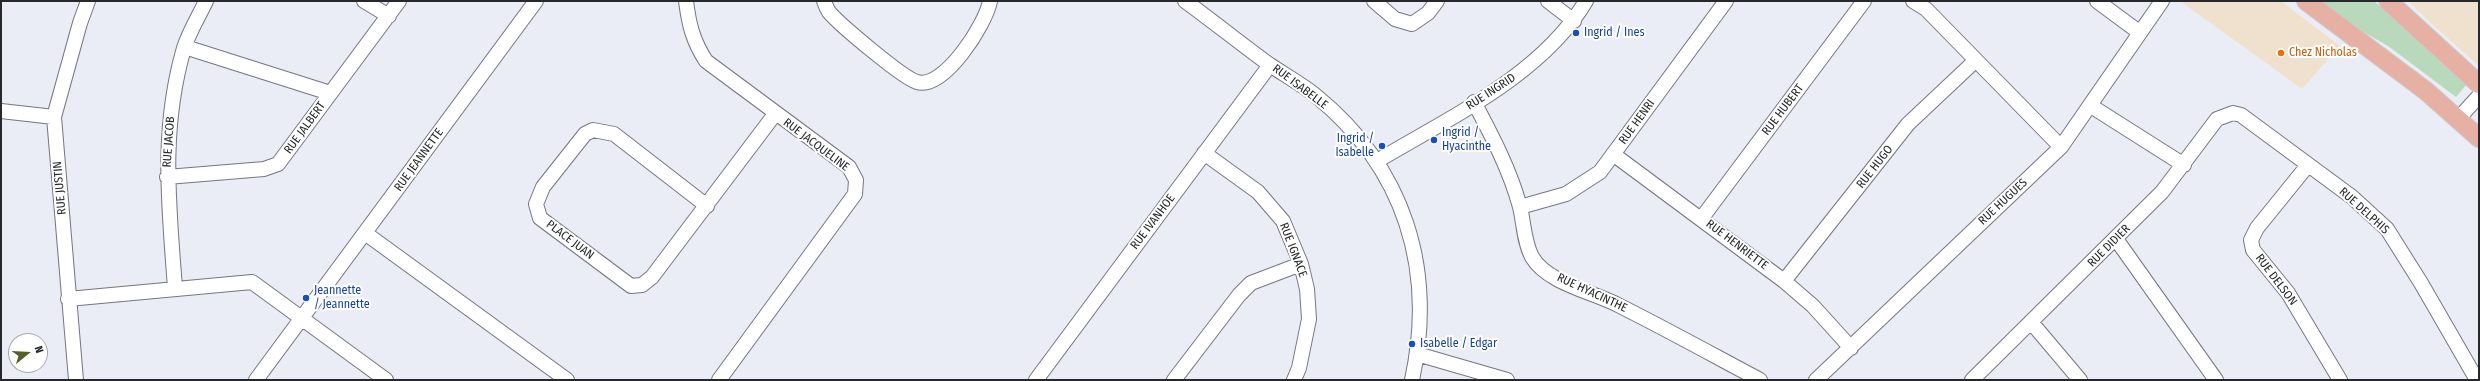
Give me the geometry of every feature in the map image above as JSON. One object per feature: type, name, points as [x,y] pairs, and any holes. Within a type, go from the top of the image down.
[{"type":"main road","points":[[2306,1],[2409,78],[2458,118],[2479,138]]},
{"type":"main road","points":[[2388,1],[2479,84]]},
{"type":"street","name":"RUE JUSTIN","points":[[76,380],[54,117],[80,23],[88,1]]},
{"type":"street","name":"RUE JACOB","points":[[175,288],[166,177],[172,100],[185,47],[206,1]]},
{"type":"street","points":[[364,1],[389,16]]},
{"type":"street","name":"RUE JALBERT","points":[[166,177],[264,170],[278,164],[399,1]]},
{"type":"street","name":"RUE JEANNETTE","points":[[256,380],[536,1]]},
{"type":"street","name":"RUE JACQUELINE","points":[[686,1],[690,32],[695,45],[706,61],[775,114],[849,167],[856,180],[855,194],[719,380]]},
{"type":"street","points":[[824,1],[829,11],[874,52],[917,82],[932,82],[943,74],[972,40],[988,10],[990,1]]},
{"type":"street","name":"RUE ISABELLE","points":[[1185,1],[1270,65],[1315,95],[1348,126],[1377,161],[1403,212],[1416,257],[1421,288],[1421,311],[1417,354],[1412,380]]},
{"type":"street","points":[[1374,1],[1395,19],[1412,24],[1428,13],[1437,1]]},
{"type":"street","points":[[1548,1],[1574,21]]},
{"type":"street","name":"RUE INGRID","points":[[1377,161],[1526,69],[1574,21],[1586,1]]},
{"type":"street","name":"RUE HENRI","points":[[1520,207],[1566,194],[1580,187],[1600,172],[1726,1]]},
{"type":"street","name":"RUE HUBERT","points":[[1701,219],[1864,1]]},
{"type":"street","points":[[1913,1],[1929,5],[1975,61],[2061,147]]},
{"type":"street","points":[[2097,1],[2139,32]]},
{"type":"street","name":"RUE HUGUES","points":[[1816,380],[2061,147],[2092,106],[2139,32],[2162,1]]},
{"type":"street","points":[[185,47],[330,93]]},
{"type":"street","name":"RUE HUGO","points":[[1784,281],[1908,124],[1975,61]]},
{"type":"street","name":"RUE IVANHOE","points":[[1036,380],[1270,65]]},
{"type":"street","points":[[2458,118],[2479,96]]},
{"type":"street","name":"RUE HYACINTHE","points":[[1474,102],[1499,150],[1520,207],[1527,245],[1533,258],[1542,268],[1566,283],[1617,304],[1760,380]]},
{"type":"street","points":[[2092,106],[2184,165]]},
{"type":"street","points":[[1,111],[54,117]]},
{"type":"street","name":"RUE DIDIER","points":[[1972,380],[2162,192],[2184,165],[2217,119],[2233,113],[2241,115]]},
{"type":"street","name":"PLACE JUAN","points":[[707,206],[614,134],[593,130],[585,134],[543,187],[536,204],[540,218],[631,286],[642,285],[652,277],[707,206],[775,114]]},
{"type":"street","name":"RUE DELPHIS","points":[[2241,115],[2352,197],[2387,230],[2421,283],[2477,380]]},
{"type":"street","name":"RUE IGNACE","points":[[1204,153],[1258,192],[1283,221],[1301,264],[1307,289],[1309,319],[1299,368],[1294,380]]},
{"type":"street","name":"RUE HENRIETTE","points":[[1613,154],[1784,281],[1813,306],[1851,348]]},
{"type":"street","name":"RUE DELSON","points":[[2308,165],[2256,228],[2251,240],[2253,250],[2288,293],[2340,380]]},
{"type":"street","points":[[365,233],[567,380]]},
{"type":"street","points":[[2116,239],[2216,380]]},
{"type":"street","points":[[1174,380],[1239,295],[1251,283],[1301,264]]},
{"type":"street","points":[[68,298],[252,282],[386,380]]},
{"type":"street","points":[[2031,322],[2080,380]]},
{"type":"street","points":[[1417,354],[1507,380]]},
{"type":"shaded area","points":[[2180,1],[2281,1],[2340,46],[2302,89]]},
{"type":"shaded area","points":[[2408,1],[2479,1],[2479,66],[2433,25]]},
{"type":"green space","points":[[2320,1],[2374,1],[2467,84],[2456,97],[2388,46],[2351,25]]},
{"type":"place","name":"Ingrid / Ines","points":[[1576,33]]},
{"type":"place","name":"Chez Nicholas","points":[[2281,53]]},
{"type":"place","name":"Ingrid / Hyacinthe","points":[[1434,140]]},
{"type":"place","name":"Ingrid / Isabelle","points":[[1382,146]]},
{"type":"place","name":"Jeannette / Jeannette","points":[[306,298]]},
{"type":"place","name":"Isabelle / Edgar","points":[[1412,344]]}]
